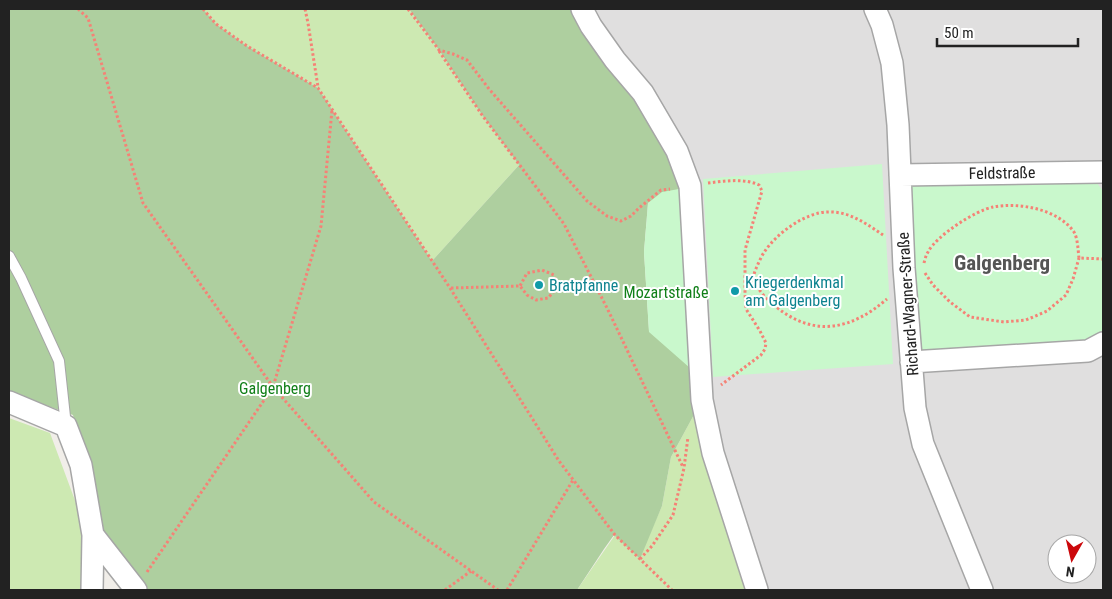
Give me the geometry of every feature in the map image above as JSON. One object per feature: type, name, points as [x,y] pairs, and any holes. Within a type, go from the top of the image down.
[{"type":"street","points":[[582,9],[591,26],[615,60],[643,93],[677,151],[690,186],[702,400],[713,454],[758,590]]},
{"type":"street","name":"Richard-Wagner-Straße","points":[[875,9],[882,24],[892,63],[898,125],[904,282],[915,408],[923,444],[982,590]]},
{"type":"street","name":"Feldstraße","points":[[900,175],[1103,172]]},
{"type":"street","points":[[912,362],[1088,351],[1103,343]]},
{"type":"street","points":[[9,402],[66,426],[81,465],[93,535],[92,590]]},
{"type":"street","points":[[93,535],[136,590]]},
{"type":"lane","points":[[9,256],[59,361],[66,426]]},
{"type":"path","points":[[78,9],[88,18],[143,203],[272,387],[374,502],[498,590]]},
{"type":"path","points":[[203,9],[216,24],[247,46],[318,88]]},
{"type":"path","points":[[305,9],[318,88],[450,288],[558,461],[615,535],[672,590]]},
{"type":"path","points":[[408,9],[439,50],[482,115],[564,224],[607,308],[684,468]]},
{"type":"path","points":[[439,50],[467,60],[489,89],[587,201],[607,216],[621,221],[631,216],[661,190],[725,181],[752,182],[759,185],[762,191],[745,250],[745,294],[746,309],[760,331],[766,344],[765,349],[761,356],[702,400]]},
{"type":"path","points":[[136,590],[272,387],[321,226],[332,109]]},
{"type":"path","points":[[1007,206],[1040,209],[1065,222],[1075,234],[1080,258],[1066,295],[1047,312],[1026,320],[1004,322],[970,317],[950,302],[933,285],[922,268],[928,250],[953,227],[978,212],[992,207],[1007,206]]},
{"type":"path","points":[[903,252],[868,224],[849,215],[828,212],[805,217],[783,231],[764,251],[755,271],[754,280],[767,299],[785,314],[824,328],[840,326],[875,310],[904,282]]},
{"type":"path","points":[[1080,258],[1103,258]]},
{"type":"path","points":[[542,270],[554,275],[557,288],[548,298],[536,300],[527,295],[520,286],[527,273],[542,270]]},
{"type":"path","points":[[745,280],[754,280]]},
{"type":"path","points":[[450,288],[520,286]]},
{"type":"path","points":[[640,559],[652,546],[673,515],[684,468],[689,435]]},
{"type":"path","points":[[507,590],[573,480]]},
{"type":"path","points":[[445,590],[471,571]]},
{"type":"shaded area","points":[[582,9],[1103,9],[1103,590],[757,590]]},
{"type":"green space","name":"Galgenberg","points":[[9,9],[203,9],[216,24],[247,46],[318,88],[432,261],[519,165],[409,9],[582,9],[677,151],[702,400],[671,457],[662,506],[640,559],[614,535],[577,590],[136,590],[100,530],[73,415],[9,392]],"holes":[[[679,189],[690,367],[649,331],[644,252],[648,203]]]},
{"type":"green space","points":[[203,9],[409,9],[519,165],[432,261],[318,88],[247,46],[216,24]]},
{"type":"green space","points":[[882,164],[893,364],[713,377],[703,179]]},
{"type":"green space","points":[[1085,176],[1097,183],[1103,191],[1103,330],[1082,344],[924,351],[915,343],[906,193],[912,184]]},
{"type":"green space","name":"Mozartstraße","points":[[679,189],[690,368],[649,332],[644,252],[648,203],[662,192]]},
{"type":"green space","points":[[702,400],[757,590],[577,590],[615,535],[639,558],[662,506],[671,457]]},
{"type":"green space","points":[[9,418],[50,433],[83,522],[81,590],[9,590]]},
{"type":"place","name":"Bratpfanne","points":[[539,285]]},
{"type":"place","name":"Kriegerdenkmal am Galgenberg","points":[[735,291]]},
{"type":"district","name":"Galgenberg","points":[[1002,263]]}]
